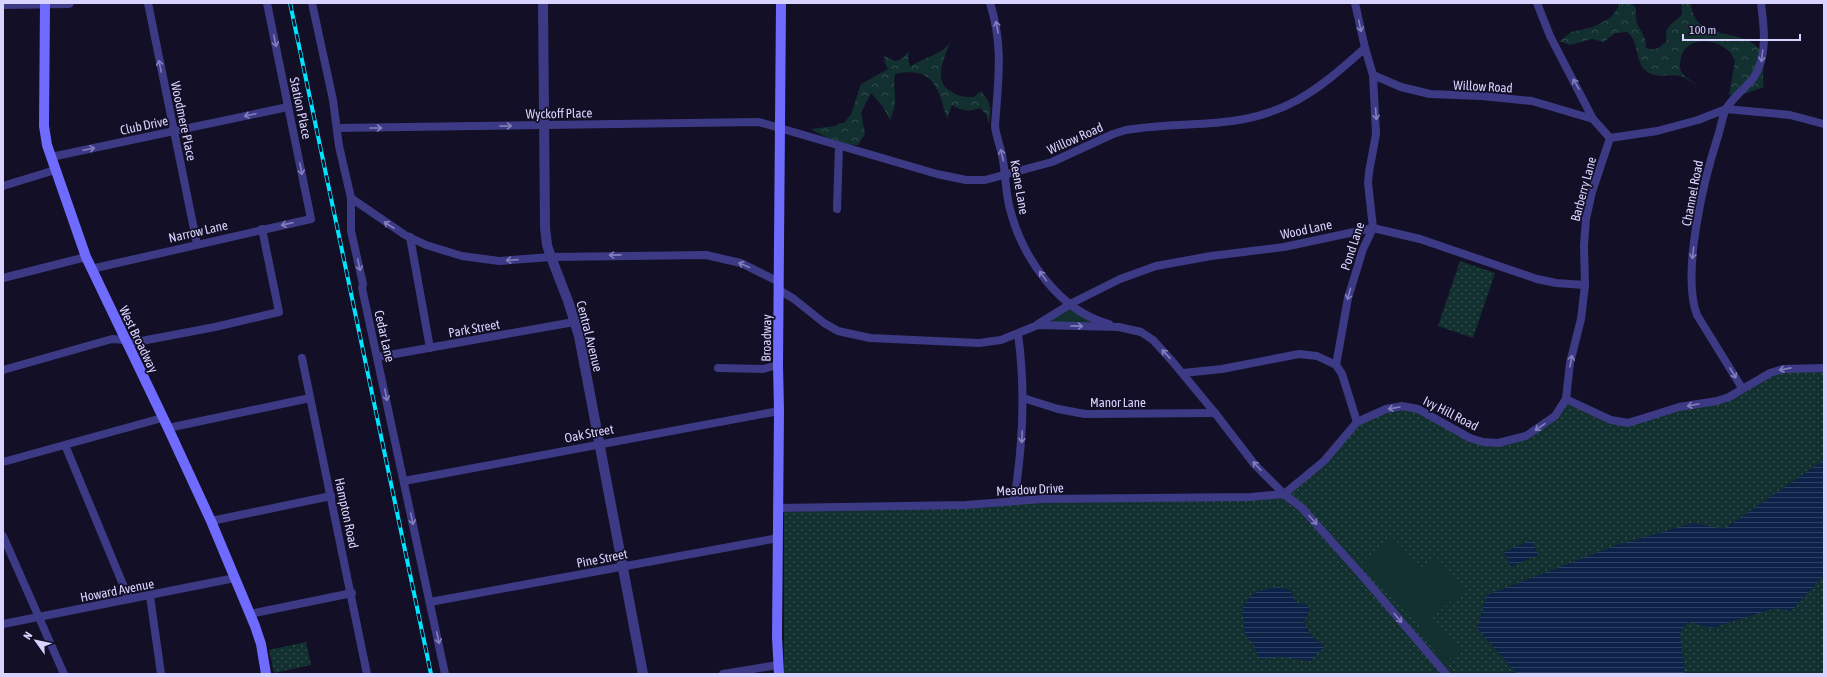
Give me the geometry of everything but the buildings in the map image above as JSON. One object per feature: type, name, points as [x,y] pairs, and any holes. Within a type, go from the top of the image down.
[{"type":"main road","name":"West Broadway","points":[[45,3],[44,126],[55,170],[91,269],[168,428],[211,521],[235,578],[261,644],[266,674]]},
{"type":"main road","name":"Broadway","points":[[778,669],[778,365],[781,3]]},
{"type":"street","points":[[3,4],[69,3]]},
{"type":"street","name":"Woodmere Place","points":[[148,3],[197,244]]},
{"type":"street","name":"Station Place","points":[[267,3],[311,218]]},
{"type":"street","name":"Cedar Lane","points":[[312,3],[333,100],[339,146],[351,198],[352,231],[363,284],[362,288],[445,674]]},
{"type":"street","name":"Central Avenue","points":[[543,3],[546,125],[545,227],[547,245],[550,257],[568,301],[579,336],[643,674]]},
{"type":"street","name":"Keene Lane","points":[[990,3],[998,28],[999,48],[995,126],[996,139],[1002,155],[1010,209],[1019,235],[1027,251],[1047,281],[1071,304],[1097,320],[1119,326]]},
{"type":"street","name":"Pond Lane","points":[[1336,365],[1348,298],[1363,249],[1373,228],[1368,184],[1376,130],[1373,75],[1365,48],[1355,3]]},
{"type":"street","points":[[1537,3],[1550,36],[1593,119],[1610,138],[1657,131],[1698,120],[1726,109],[1790,115],[1824,124]]},
{"type":"street","name":"Channel Road","points":[[1742,388],[1697,315],[1692,296],[1693,257],[1700,204],[1711,157],[1726,109],[1754,77],[1763,58],[1762,3]]},
{"type":"street","name":"Willow Road","points":[[780,128],[937,174],[966,180],[985,180],[1052,162],[1113,134],[1126,130],[1216,123],[1264,115],[1291,104],[1312,93],[1365,48]]},
{"type":"street","name":"Willow Road","points":[[1373,75],[1401,87],[1430,94],[1482,96],[1532,101],[1593,119]]},
{"type":"street","name":"Club Drive","points":[[51,157],[288,107]]},
{"type":"street","name":"Wyckoff Place","points":[[337,128],[759,122],[780,128]]},
{"type":"street","name":"Barberry Lane","points":[[1566,399],[1570,363],[1581,319],[1585,285],[1584,245],[1586,219],[1592,192],[1610,138]]},
{"type":"street","points":[[837,209],[839,146]]},
{"type":"street","points":[[3,186],[55,170]]},
{"type":"street","name":"Wood Lane","points":[[351,198],[399,232],[441,250],[478,259],[499,261],[550,257],[706,255],[741,263],[779,286],[824,323],[838,331],[853,335],[927,342],[979,343],[996,341],[1018,334],[1038,325],[1071,304],[1120,280],[1156,266],[1211,256],[1284,247],[1373,228],[1420,239],[1537,279],[1556,283],[1585,285]]},
{"type":"street","name":"Narrow Lane","points":[[91,269],[311,218]]},
{"type":"street","points":[[3,370],[112,339],[125,340],[131,343],[279,312],[262,229]]},
{"type":"street","points":[[410,237],[430,348]]},
{"type":"street","points":[[3,278],[86,257]]},
{"type":"street","name":"Park Street","points":[[378,357],[574,322]]},
{"type":"street","points":[[1038,325],[1119,326],[1141,332],[1153,340],[1216,413],[1255,465],[1284,494],[1302,508],[1446,674]]},
{"type":"street","points":[[1014,501],[1021,459],[1023,398],[1022,364],[1018,334]]},
{"type":"street","points":[[1183,373],[1222,369],[1299,354],[1317,356],[1336,365],[1342,374],[1357,422]]},
{"type":"street","name":"Hampton Road","points":[[302,358],[352,593],[367,674]]},
{"type":"street","points":[[718,368],[763,368],[778,365]]},
{"type":"street","points":[[1566,399],[1611,420],[1628,423],[1679,407],[1717,401],[1729,397],[1770,373],[1784,369],[1824,368]]},
{"type":"street","points":[[168,428],[310,398]]},
{"type":"street","name":"Manor Lane","points":[[1023,398],[1058,410],[1086,414],[1216,413]]},
{"type":"street","name":"Ivy Hill Road","points":[[1284,494],[1324,461],[1357,422],[1386,409],[1402,406],[1411,407],[1427,413],[1470,438],[1483,442],[1498,443],[1518,439],[1537,429],[1555,416],[1566,399]]},
{"type":"street","name":"Oak Street","points":[[404,481],[779,411]]},
{"type":"street","points":[[3,462],[162,418]]},
{"type":"street","points":[[64,445],[129,599]]},
{"type":"street","name":"Meadow Drive","points":[[778,508],[966,504],[1043,499],[1251,497],[1284,494]]},
{"type":"street","points":[[211,521],[331,496]]},
{"type":"street","points":[[3,536],[64,674]]},
{"type":"street","name":"Pine Street","points":[[430,602],[778,538]]},
{"type":"street","name":"Howard Avenue","points":[[3,624],[235,578]]},
{"type":"street","points":[[250,614],[352,593]]},
{"type":"street","points":[[150,596],[161,674]]},
{"type":"street","points":[[723,674],[778,669]]},
{"type":"green space","points":[[1618,3],[1631,3],[1636,8],[1636,21],[1646,42],[1646,48],[1655,49],[1660,47],[1667,40],[1666,32],[1668,28],[1682,14],[1681,3],[1691,3],[1694,16],[1701,24],[1710,30],[1744,39],[1753,43],[1760,51],[1764,64],[1764,87],[1747,93],[1729,95],[1735,61],[1728,50],[1720,45],[1707,41],[1693,43],[1688,46],[1684,51],[1680,62],[1682,73],[1697,85],[1683,77],[1673,75],[1659,76],[1645,70],[1640,61],[1633,40],[1627,32],[1615,33],[1604,42],[1592,39],[1570,45],[1559,42],[1571,32],[1593,27],[1610,18],[1618,8]]},
{"type":"green space","points":[[950,43],[941,68],[942,81],[950,91],[962,96],[974,97],[981,91],[989,102],[990,106],[989,124],[986,114],[980,108],[965,110],[959,109],[952,105],[947,119],[941,98],[932,82],[918,73],[908,72],[895,74],[895,106],[890,120],[883,107],[871,93],[861,113],[865,134],[858,145],[846,144],[834,140],[811,129],[835,126],[839,123],[844,123],[851,114],[861,84],[888,69],[884,56],[895,61],[902,59],[909,51],[908,59],[910,67],[941,51]]},
{"type":"green space","points":[[1460,261],[1495,273],[1473,338],[1438,326]]},
{"type":"green space","points":[[1070,306],[1102,324],[1043,324]]},
{"type":"green space","points":[[1821,369],[1824,375],[1824,674],[784,674],[784,512],[1284,494],[1363,422],[1386,409],[1411,407],[1483,442],[1510,440],[1537,429],[1566,399],[1628,423],[1729,397],[1770,373]]},
{"type":"green space","points":[[1392,536],[1421,568],[1435,555],[1465,589],[1432,618],[1460,649],[1445,663],[1418,631],[1421,628],[1362,562]]},
{"type":"green space","points":[[306,642],[311,665],[274,673],[269,650]]},
{"type":"water","points":[[1824,460],[1824,575],[1791,611],[1776,608],[1711,628],[1688,622],[1680,633],[1685,674],[1517,674],[1477,628],[1487,595],[1617,545],[1693,523],[1724,529]]},
{"type":"water","points":[[1532,540],[1538,555],[1511,567],[1504,552]]},
{"type":"water","points":[[1278,587],[1290,590],[1296,603],[1307,605],[1310,610],[1304,622],[1310,634],[1324,647],[1310,661],[1283,657],[1259,659],[1254,646],[1245,633],[1242,609],[1248,599],[1258,591]]},
{"type":"railway","points":[[290,3],[431,674]]}]
